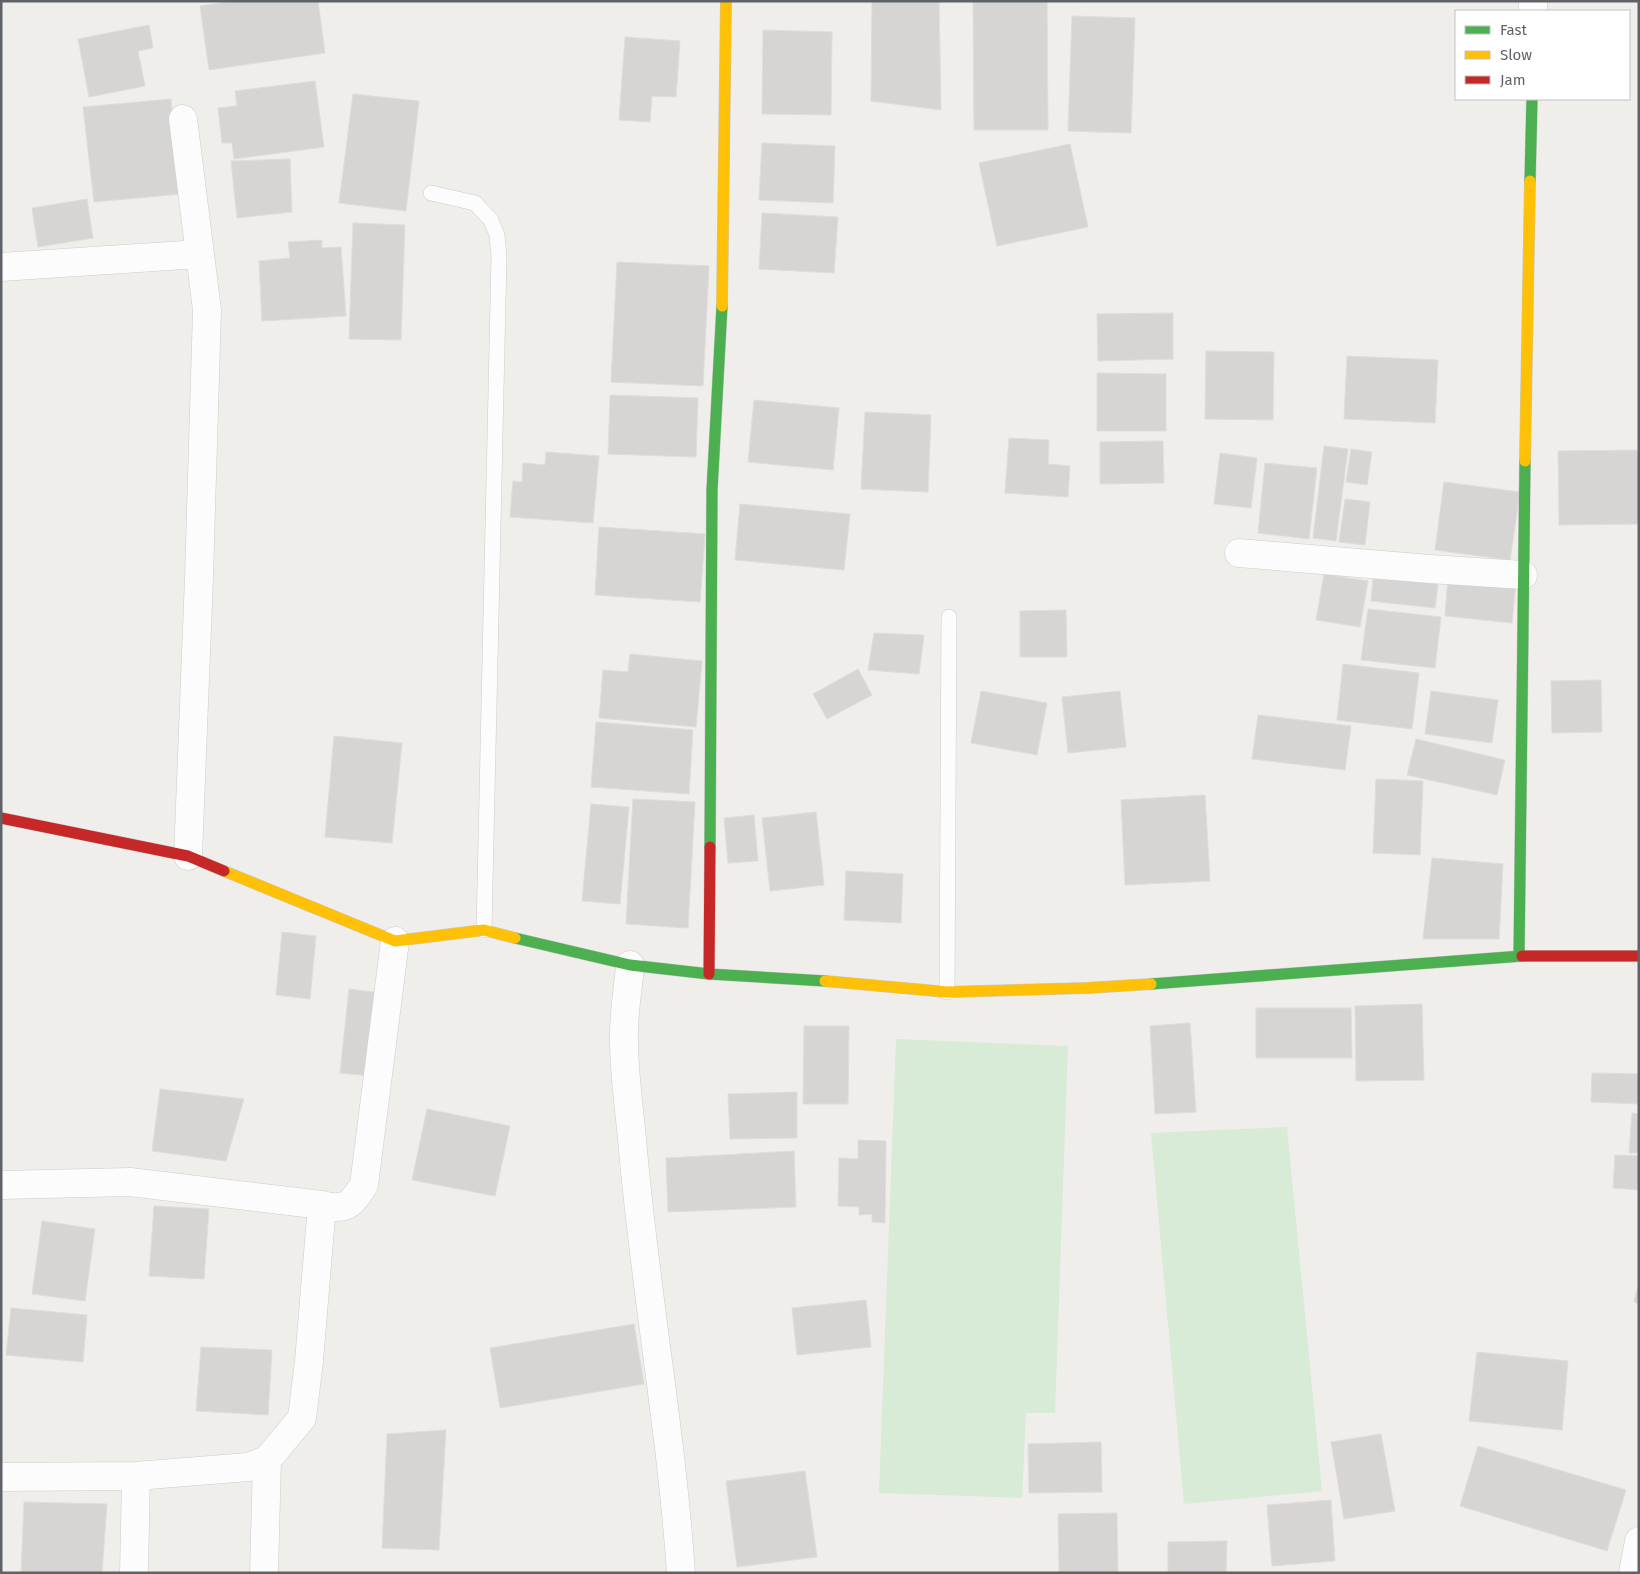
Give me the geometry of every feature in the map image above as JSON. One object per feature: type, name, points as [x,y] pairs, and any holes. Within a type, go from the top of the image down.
[{"type":"street","points":[[709,974],[712,490],[722,331],[726,1]]},
{"type":"street","points":[[1519,956],[1523,574],[1532,100]]},
{"type":"street","points":[[183,119],[207,310],[188,856]]},
{"type":"street","points":[[1,267],[200,254]]},
{"type":"street","points":[[1239,553],[1430,569],[1523,574]]},
{"type":"street","points":[[1,818],[188,856],[395,941],[484,930],[630,965],[709,974],[860,983],[947,992],[1087,988],[1230,979],[1519,956],[1639,956]]},
{"type":"street","points":[[1,1185],[130,1182],[334,1208],[344,1206],[354,1200],[364,1185],[395,941]]},
{"type":"street","points":[[630,965],[624,1040],[634,1175],[669,1447],[681,1573]]},
{"type":"street","points":[[1,1477],[136,1476],[248,1467],[267,1460],[302,1418],[322,1205]]},
{"type":"street","points":[[264,1573],[267,1460]]},
{"type":"street","points":[[134,1573],[136,1476]]},
{"type":"street","points":[[1633,1573],[1639,1541]]},
{"type":"lane","points":[[431,193],[475,203],[490,220],[497,235],[499,256],[484,930]]},
{"type":"lane","points":[[947,992],[949,616]]},
{"type":"green space","points":[[896,1039],[1068,1046],[1055,1413],[1026,1413],[1022,1498],[879,1493]]},
{"type":"green space","points":[[1287,1127],[1322,1491],[1184,1504],[1151,1133]]},
{"type":"building","points":[[234,1],[318,1],[325,53],[209,70],[200,6]]},
{"type":"building","points":[[872,1],[939,1],[941,110],[871,101]]},
{"type":"building","points":[[973,1],[1047,1],[1048,130],[974,130]]},
{"type":"building","points":[[1072,16],[1135,18],[1131,133],[1068,131]]},
{"type":"building","points":[[149,25],[153,48],[138,51],[145,86],[89,97],[78,39]]},
{"type":"building","points":[[763,30],[832,32],[831,115],[762,114]]},
{"type":"building","points":[[625,37],[680,41],[676,97],[652,96],[650,122],[619,120]]},
{"type":"building","points":[[315,81],[324,147],[234,159],[232,143],[222,143],[218,108],[237,106],[235,91]]},
{"type":"building","points":[[353,94],[419,101],[406,211],[339,203]]},
{"type":"building","points":[[171,99],[180,194],[94,202],[83,107]]},
{"type":"building","points":[[762,143],[835,146],[833,203],[759,200]]},
{"type":"building","points":[[1070,144],[1088,227],[997,246],[979,163]]},
{"type":"building","points":[[290,159],[292,212],[237,218],[231,161]]},
{"type":"building","points":[[87,199],[93,238],[38,247],[32,208]]},
{"type":"building","points":[[762,213],[838,217],[834,273],[759,269]]},
{"type":"building","points":[[353,223],[405,225],[401,340],[349,339]]},
{"type":"building","points":[[322,240],[322,248],[341,247],[346,316],[262,321],[259,261],[290,258],[288,242]]},
{"type":"building","points":[[617,262],[709,266],[703,386],[611,382]]},
{"type":"building","points":[[1173,313],[1173,359],[1098,361],[1097,314]]},
{"type":"building","points":[[1206,351],[1274,352],[1273,420],[1205,419]]},
{"type":"building","points":[[1347,356],[1438,360],[1435,423],[1344,419]]},
{"type":"building","points":[[1097,373],[1166,374],[1166,431],[1097,431]]},
{"type":"building","points":[[610,395],[698,398],[696,457],[608,454]]},
{"type":"building","points":[[754,400],[839,408],[833,470],[748,462]]},
{"type":"building","points":[[865,412],[931,415],[928,492],[861,489]]},
{"type":"building","points":[[1009,438],[1049,440],[1048,464],[1070,466],[1068,497],[1005,493]]},
{"type":"building","points":[[1163,441],[1164,483],[1100,484],[1100,442]]},
{"type":"building","points":[[1324,446],[1348,449],[1336,541],[1313,538]]},
{"type":"building","points":[[1351,449],[1372,452],[1367,485],[1346,482]]},
{"type":"building","points":[[1639,450],[1639,524],[1559,525],[1558,451]]},
{"type":"building","points":[[546,452],[599,456],[593,523],[510,517],[513,481],[522,482],[523,463],[545,465]]},
{"type":"building","points":[[1220,453],[1257,458],[1251,508],[1214,504]]},
{"type":"building","points":[[1265,463],[1317,468],[1309,539],[1258,533]]},
{"type":"building","points":[[1444,482],[1520,492],[1510,560],[1435,550]]},
{"type":"building","points":[[1345,499],[1370,502],[1365,545],[1339,542]]},
{"type":"building","points":[[740,504],[850,514],[844,570],[735,560]]},
{"type":"building","points":[[599,527],[705,534],[700,602],[595,595]]},
{"type":"building","points":[[1374,569],[1439,576],[1435,608],[1371,601]]},
{"type":"building","points":[[1324,574],[1368,581],[1360,627],[1316,620]]},
{"type":"building","points":[[1448,576],[1516,583],[1512,623],[1445,616]]},
{"type":"building","points":[[1368,609],[1441,617],[1435,668],[1361,660]]},
{"type":"building","points":[[1066,610],[1067,657],[1020,657],[1020,611]]},
{"type":"building","points":[[874,633],[924,635],[919,674],[868,670]]},
{"type":"building","points":[[630,654],[702,661],[696,727],[599,718],[603,670],[628,672]]},
{"type":"building","points":[[1343,664],[1419,673],[1412,729],[1337,720]]},
{"type":"building","points":[[858,669],[872,695],[827,719],[813,694]]},
{"type":"building","points":[[1601,680],[1602,732],[1552,733],[1551,681]]},
{"type":"building","points":[[981,691],[1047,703],[1037,755],[971,743]]},
{"type":"building","points":[[1120,691],[1126,747],[1068,753],[1062,697]]},
{"type":"building","points":[[1431,691],[1498,700],[1492,743],[1425,734]]},
{"type":"building","points":[[1258,715],[1351,726],[1345,770],[1252,759]]},
{"type":"building","points":[[596,722],[693,730],[689,794],[591,787]]},
{"type":"building","points":[[334,736],[402,743],[392,843],[325,837]]},
{"type":"building","points":[[1416,739],[1505,760],[1497,795],[1407,775]]},
{"type":"building","points":[[1376,779],[1423,781],[1420,855],[1373,853]]},
{"type":"building","points":[[1205,795],[1210,881],[1125,885],[1121,800]]},
{"type":"building","points":[[633,799],[695,802],[688,928],[626,924]]},
{"type":"building","points":[[591,804],[629,807],[620,904],[582,901]]},
{"type":"building","points":[[816,812],[824,885],[770,891],[762,818]]},
{"type":"building","points":[[754,815],[758,861],[728,863],[724,818]]},
{"type":"building","points":[[1432,858],[1503,864],[1499,939],[1423,939]]},
{"type":"building","points":[[846,871],[903,874],[901,923],[844,920]]},
{"type":"building","points":[[282,932],[316,936],[310,999],[276,995]]},
{"type":"building","points":[[349,989],[381,993],[372,1076],[340,1073]]},
{"type":"building","points":[[1422,1004],[1424,1080],[1356,1081],[1355,1006]]},
{"type":"building","points":[[1256,1008],[1351,1008],[1352,1058],[1256,1058]]},
{"type":"building","points":[[1190,1023],[1196,1112],[1155,1114],[1150,1026]]},
{"type":"building","points":[[804,1026],[849,1026],[848,1104],[803,1104]]},
{"type":"building","points":[[1592,1073],[1639,1074],[1639,1104],[1591,1102]]},
{"type":"building","points":[[160,1089],[244,1099],[226,1161],[152,1151]]},
{"type":"building","points":[[797,1092],[797,1138],[730,1139],[728,1094]]},
{"type":"building","points":[[427,1109],[510,1126],[495,1196],[412,1180]]},
{"type":"building","points":[[1632,1113],[1639,1114],[1639,1153],[1629,1153]]},
{"type":"building","points":[[858,1140],[886,1141],[885,1223],[872,1222],[872,1214],[859,1215],[859,1207],[838,1206],[839,1158],[858,1159]]},
{"type":"building","points":[[794,1151],[796,1207],[668,1212],[666,1158]]},
{"type":"building","points":[[1615,1155],[1639,1156],[1639,1190],[1613,1188]]},
{"type":"building","points":[[154,1206],[209,1209],[204,1279],[149,1276]]},
{"type":"building","points":[[42,1221],[95,1229],[85,1301],[32,1294]]},
{"type":"building","points":[[1639,1283],[1639,1304],[1634,1302]]},
{"type":"building","points":[[866,1300],[871,1347],[797,1355],[792,1308]]},
{"type":"building","points":[[11,1308],[87,1315],[83,1362],[6,1355]]},
{"type":"building","points":[[634,1324],[644,1384],[500,1408],[490,1348]]},
{"type":"building","points":[[201,1347],[272,1350],[268,1415],[196,1411]]},
{"type":"building","points":[[1477,1352],[1568,1361],[1562,1430],[1469,1421]]},
{"type":"building","points":[[446,1430],[439,1550],[382,1548],[387,1434]]},
{"type":"building","points":[[1381,1434],[1395,1511],[1344,1519],[1331,1442]]},
{"type":"building","points":[[1101,1442],[1102,1492],[1029,1493],[1028,1444]]},
{"type":"building","points":[[1478,1446],[1626,1490],[1607,1551],[1460,1506]]},
{"type":"building","points":[[805,1471],[817,1557],[737,1567],[726,1481]]},
{"type":"building","points":[[1331,1500],[1335,1561],[1272,1566],[1267,1505]]},
{"type":"building","points":[[24,1502],[107,1504],[102,1573],[21,1573]]},
{"type":"building","points":[[1117,1513],[1118,1573],[1059,1573],[1058,1514]]},
{"type":"building","points":[[1227,1541],[1226,1573],[1168,1573],[1168,1542]]},
{"type":"traffic: fast","points":[[1530,181],[1532,100]]},
{"type":"traffic: fast","points":[[710,847],[712,490],[722,306]]},
{"type":"traffic: fast","points":[[1519,956],[1525,461]]},
{"type":"traffic: fast","points":[[515,938],[630,965],[709,974],[825,981]]},
{"type":"traffic: fast","points":[[1151,984],[1522,956]]},
{"type":"traffic: slow","points":[[722,306],[726,1]]},
{"type":"traffic: slow","points":[[1525,461],[1530,181]]},
{"type":"traffic: slow","points":[[224,871],[395,941],[484,930],[515,938]]},
{"type":"traffic: slow","points":[[825,981],[947,992],[1151,984]]},
{"type":"traffic: jam","points":[[1,818],[188,856],[224,871]]},
{"type":"traffic: jam","points":[[709,974],[710,847]]},
{"type":"traffic: jam","points":[[1522,956],[1639,956]]}]
